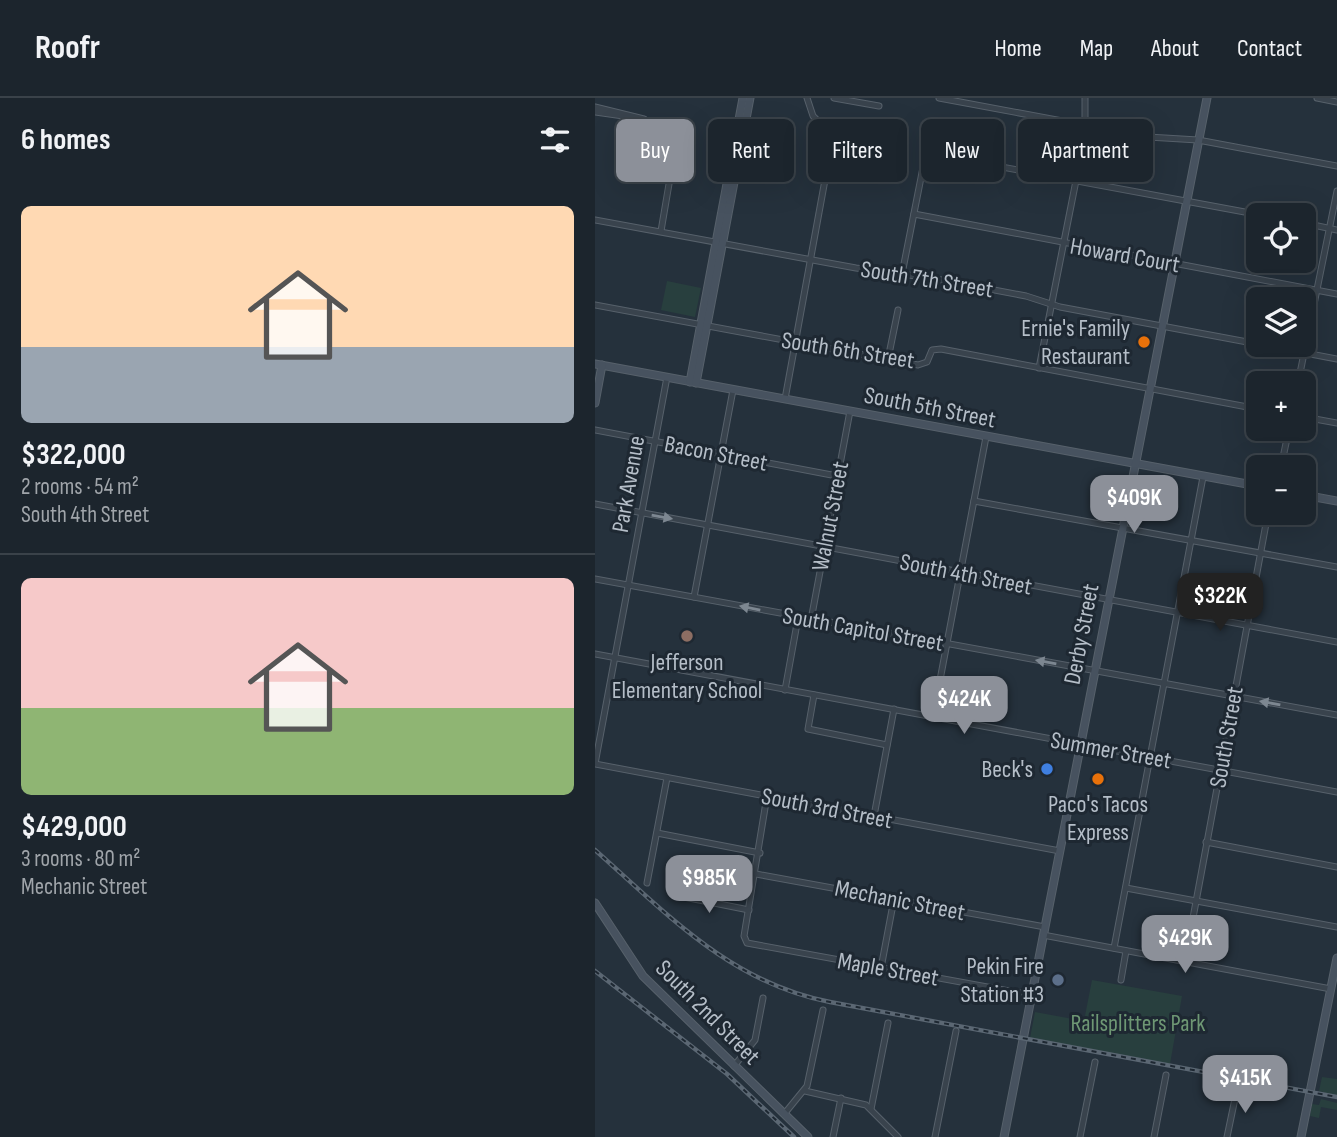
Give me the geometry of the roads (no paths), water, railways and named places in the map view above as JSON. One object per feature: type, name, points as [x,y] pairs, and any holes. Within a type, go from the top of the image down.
[{"type":"main road","points":[[720,242],[743,98]]},
{"type":"main road","points":[[693,382],[750,98]]},
{"type":"main road","name":"Derby Street","points":[[1004,1137],[1148,388],[1207,98]]},
{"type":"main road","points":[[595,403],[599,364]]},
{"type":"main road","name":"South 5th Street","points":[[599,364],[1246,484]]},
{"type":"main road","points":[[1316,497],[1337,501]]},
{"type":"main road","name":"South 2nd Street","points":[[595,903],[638,971],[809,1137]]},
{"type":"main road","points":[[1301,1137],[1337,958]]},
{"type":"street","points":[[785,399],[834,136],[813,116],[807,98]]},
{"type":"street","points":[[834,98],[879,106]]},
{"type":"street","points":[[939,98],[1049,119]]},
{"type":"street","points":[[1085,98],[1086,119]]},
{"type":"street","points":[[1317,98],[1337,102]]},
{"type":"street","points":[[595,109],[645,119],[595,109]]},
{"type":"street","points":[[1153,137],[1198,140],[1337,166]]},
{"type":"street","points":[[902,274],[921,177]]},
{"type":"street","points":[[1039,368],[1075,182]]},
{"type":"street","points":[[1081,182],[1246,212]]},
{"type":"street","points":[[661,231],[670,184]]},
{"type":"street","points":[[1316,295],[1337,191]]},
{"type":"street","name":"Howard Court","points":[[913,215],[1337,294]]},
{"type":"street","name":"South 7th Street","points":[[595,220],[1027,296],[1051,304],[1246,341]]},
{"type":"street","points":[[1316,225],[1337,230]]},
{"type":"street","name":"South 6th Street","points":[[595,305],[922,365],[937,349],[1246,407]]},
{"type":"street","points":[[888,359],[898,310]]},
{"type":"street","name":"South 7th Street","points":[[1316,355],[1337,359]]},
{"type":"street","name":"Park Avenue","points":[[595,764],[667,377]]},
{"type":"street","points":[[694,597],[733,390]]},
{"type":"street","name":"Walnut Street","points":[[811,620],[850,411]]},
{"type":"street","points":[[1316,419],[1337,423]]},
{"type":"street","name":"Bacon Street","points":[[595,430],[837,476]]},
{"type":"street","points":[[933,717],[986,437]]},
{"type":"street","points":[[1114,948],[1203,477]]},
{"type":"street","points":[[974,501],[1337,567]]},
{"type":"street","name":"South 4th Street","points":[[595,504],[1337,642]]},
{"type":"street","name":"South Street","points":[[1185,961],[1266,525]]},
{"type":"street","name":"South Capitol Street","points":[[595,579],[1337,715]]},
{"type":"street","points":[[785,690],[798,618]]},
{"type":"street","name":"Summer Street","points":[[595,654],[1337,792]]},
{"type":"street","points":[[814,695],[808,729],[887,745]]},
{"type":"street","points":[[874,816],[894,709]]},
{"type":"street","name":"South 3rd Street","points":[[595,764],[1060,851]]},
{"type":"street","points":[[646,883],[667,778]]},
{"type":"street","points":[[674,895],[749,909],[767,796]]},
{"type":"street","points":[[657,833],[760,853]]},
{"type":"street","points":[[1206,842],[1337,867]]},
{"type":"street","name":"Mechanic Street","points":[[756,874],[894,899],[1126,951],[1331,989]]},
{"type":"street","points":[[1126,888],[1337,927]]},
{"type":"street","points":[[881,968],[894,899]]},
{"type":"street","name":"Maple Street","points":[[749,909],[745,942],[1032,995]]},
{"type":"street","points":[[1121,980],[1126,951]]},
{"type":"street","points":[[734,1066],[755,1038],[763,998]]},
{"type":"street","points":[[785,1113],[805,1091],[823,1010]]},
{"type":"street","points":[[871,1109],[888,1023]]},
{"type":"street","points":[[935,1137],[956,1031]]},
{"type":"street","points":[[1080,1137],[1095,1062]]},
{"type":"street","points":[[1154,1137],[1166,1074]]},
{"type":"street","points":[[1227,1137],[1237,1089]]},
{"type":"street","points":[[805,1091],[860,1102],[871,1109],[898,1137]]},
{"type":"street","points":[[833,1137],[841,1098]]},
{"type":"railway","points":[[595,850],[702,943],[762,979],[794,993],[1337,1097]]},
{"type":"railway","points":[[595,971],[727,1074],[794,1137]]},
{"type":"place","name":"Ernie's Family Restaurant","points":[[1144,342]]},
{"type":"place","name":"Jefferson Elementary School","points":[[687,636]]},
{"type":"place","name":"Beck's","points":[[1047,769]]},
{"type":"place","name":"Paco's Tacos Express","points":[[1098,779]]},
{"type":"place","name":"Pekin Fire Station #3","points":[[1058,980]]},
{"type":"park label","name":"Railsplitters Park","points":[[1138,1023]]}]
